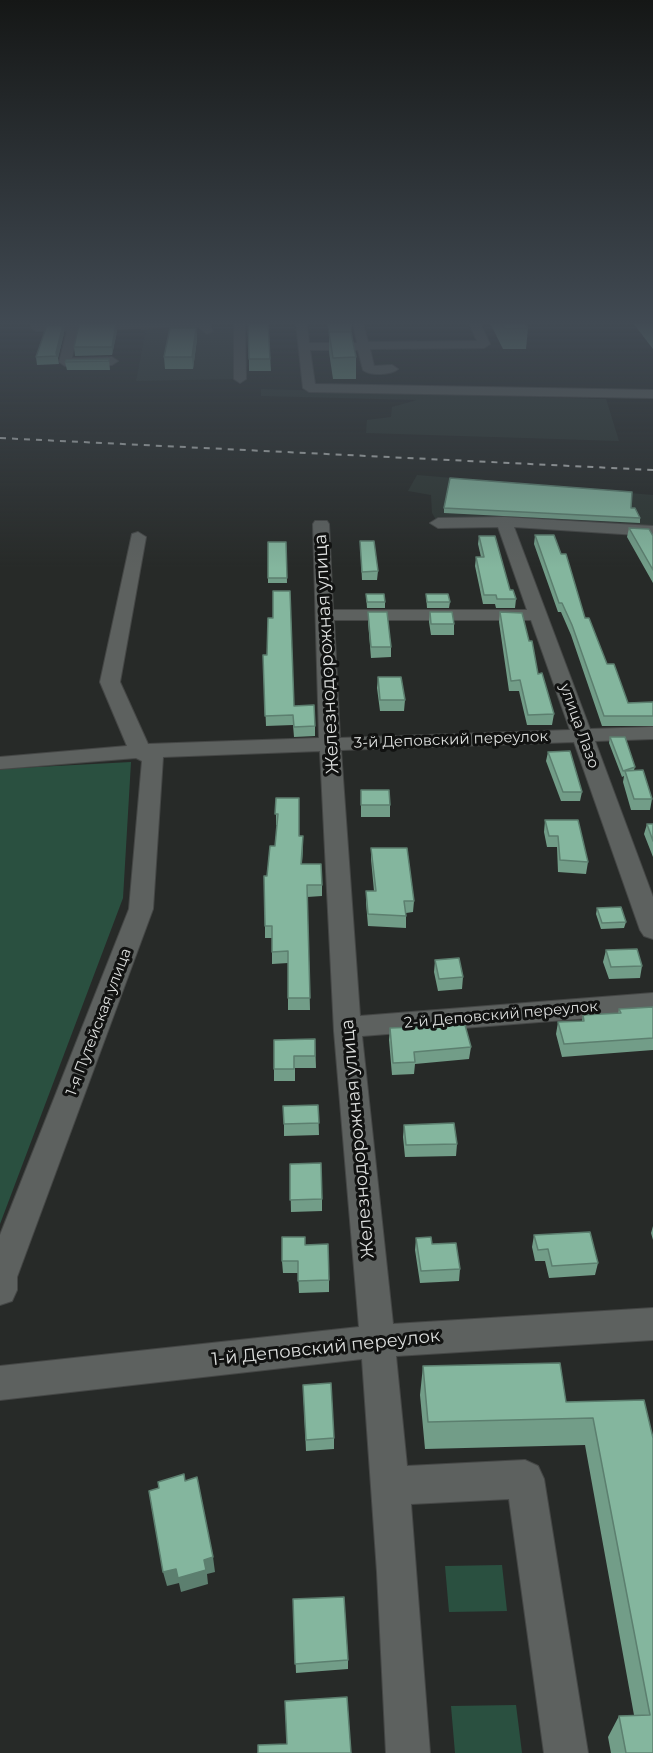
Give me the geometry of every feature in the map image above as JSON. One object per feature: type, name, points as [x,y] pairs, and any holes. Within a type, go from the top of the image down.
[{"type":"street","points":[[438,523],[504,522],[653,531]]},
{"type":"street","name":"улица Лазо","points":[[504,522],[653,930]]},
{"type":"street","name":"Железнодорожная улица","points":[[321,524],[331,744],[348,1027],[402,1613],[408,1753]]},
{"type":"street","points":[[138,537],[111,681],[140,751]]},
{"type":"street","points":[[325,615],[539,615]]},
{"type":"street","name":"3-й Деповский переулок","points":[[0,763],[140,751],[653,733]]},
{"type":"street","name":"1-я Путейская улица","points":[[0,1290],[0,1277],[141,909],[153,758],[140,751]]},
{"type":"street","name":"2-й Деповский переулок","points":[[348,1027],[653,1003]]},
{"type":"street","name":"1-й Деповский переулок","points":[[0,1383],[376,1341],[653,1324]]},
{"type":"street","points":[[390,1486],[525,1479],[566,1753]]},
{"type":"shaded area","points":[[400,405],[608,405],[619,441],[366,433],[367,420],[391,417],[392,407]]},
{"type":"shaded area","points":[[417,475],[653,495],[653,531],[438,523],[432,513],[431,495],[408,491]]},
{"type":"green space","points":[[131,762],[123,898],[0,1224],[0,769]]},
{"type":"green space","points":[[502,1565],[507,1611],[449,1612],[445,1566]]},
{"type":"green space","points":[[516,1705],[522,1753],[455,1753],[451,1706]]},
{"type":"building","points":[[450,478],[632,492],[631,508],[635,508],[640,518],[444,508]]},
{"type":"building","points":[[629,528],[649,529],[653,536],[653,570]]},
{"type":"building","points":[[535,535],[554,535],[561,554],[566,554],[585,618],[589,618],[607,664],[614,664],[628,703],[653,702],[653,716],[604,716],[572,625],[562,603],[559,603]]},
{"type":"building","points":[[479,536],[495,536],[510,590],[513,590],[516,599],[497,599],[496,595],[484,595],[476,557],[484,557]]},
{"type":"building","points":[[360,541],[374,541],[378,571],[362,572]]},
{"type":"building","points":[[268,542],[286,542],[287,578],[268,578]]},
{"type":"building","points":[[273,591],[290,591],[294,706],[314,705],[315,726],[294,727],[293,715],[265,716],[263,655],[267,655],[268,618],[273,618]]},
{"type":"building","points":[[366,594],[384,594],[385,602],[367,602]]},
{"type":"building","points":[[426,594],[448,594],[450,602],[427,602]]},
{"type":"building","points":[[368,612],[387,612],[391,647],[371,647]]},
{"type":"building","points":[[430,612],[452,612],[454,624],[431,624]]},
{"type":"building","points":[[500,612],[522,613],[529,641],[532,641],[538,674],[542,673],[554,714],[528,715],[520,680],[511,681]]},
{"type":"building","points":[[378,677],[401,677],[405,700],[380,700]]},
{"type":"building","points":[[610,737],[625,737],[635,767],[623,771]]},
{"type":"building","points":[[570,751],[582,792],[563,792],[548,752]]},
{"type":"building","points":[[643,770],[652,799],[634,799],[625,771]]},
{"type":"building","points":[[361,790],[389,790],[390,805],[361,805]]},
{"type":"building","points":[[276,798],[299,798],[299,836],[303,836],[301,864],[321,864],[322,885],[307,885],[310,998],[288,998],[288,951],[272,952],[272,926],[265,926],[264,876],[267,876],[270,846],[275,846],[278,814],[275,814]]},
{"type":"building","points":[[545,820],[578,820],[588,862],[560,860],[558,836],[549,836]]},
{"type":"building","points":[[647,824],[653,824],[653,841]]},
{"type":"building","points":[[371,848],[407,848],[414,901],[404,901],[406,916],[368,914],[366,891],[376,891]]},
{"type":"building","points":[[621,907],[626,922],[602,923],[597,908]]},
{"type":"building","points":[[637,949],[642,966],[611,967],[606,950]]},
{"type":"building","points":[[459,958],[463,977],[439,979],[435,960]]},
{"type":"building","points":[[653,1007],[653,1038],[564,1044],[558,1022],[584,1021],[583,1015],[621,1013],[619,1009]]},
{"type":"building","points":[[465,1025],[471,1047],[414,1052],[415,1062],[393,1063],[390,1028]]},
{"type":"building","points":[[315,1039],[315,1056],[294,1056],[294,1069],[274,1069],[274,1040]]},
{"type":"building","points":[[318,1105],[319,1123],[284,1124],[283,1106]]},
{"type":"building","points":[[454,1123],[457,1144],[406,1145],[404,1125]]},
{"type":"building","points":[[321,1163],[322,1199],[290,1200],[290,1164]]},
{"type":"building","points":[[590,1232],[598,1263],[552,1266],[548,1249],[538,1250],[534,1235]]},
{"type":"building","points":[[282,1237],[305,1237],[305,1245],[328,1244],[329,1280],[298,1281],[298,1261],[282,1261]]},
{"type":"building","points":[[431,1237],[432,1244],[456,1243],[460,1269],[421,1271],[416,1238]]},
{"type":"building","points":[[560,1363],[566,1402],[644,1400],[653,1438],[653,1753],[626,1753],[619,1716],[650,1715],[593,1418],[428,1422],[423,1366]]},
{"type":"building","points":[[331,1383],[334,1438],[306,1440],[303,1385]]},
{"type":"building","points":[[184,1474],[185,1481],[197,1477],[213,1557],[204,1560],[206,1570],[178,1578],[176,1569],[163,1572],[149,1491],[159,1488],[158,1482]]},
{"type":"building","points":[[344,1597],[348,1660],[295,1664],[293,1599]]},
{"type":"building","points":[[347,1697],[351,1753],[258,1753],[258,1745],[287,1744],[285,1701]]},
{"type":"railway","points":[[0,438],[653,470]]}]
